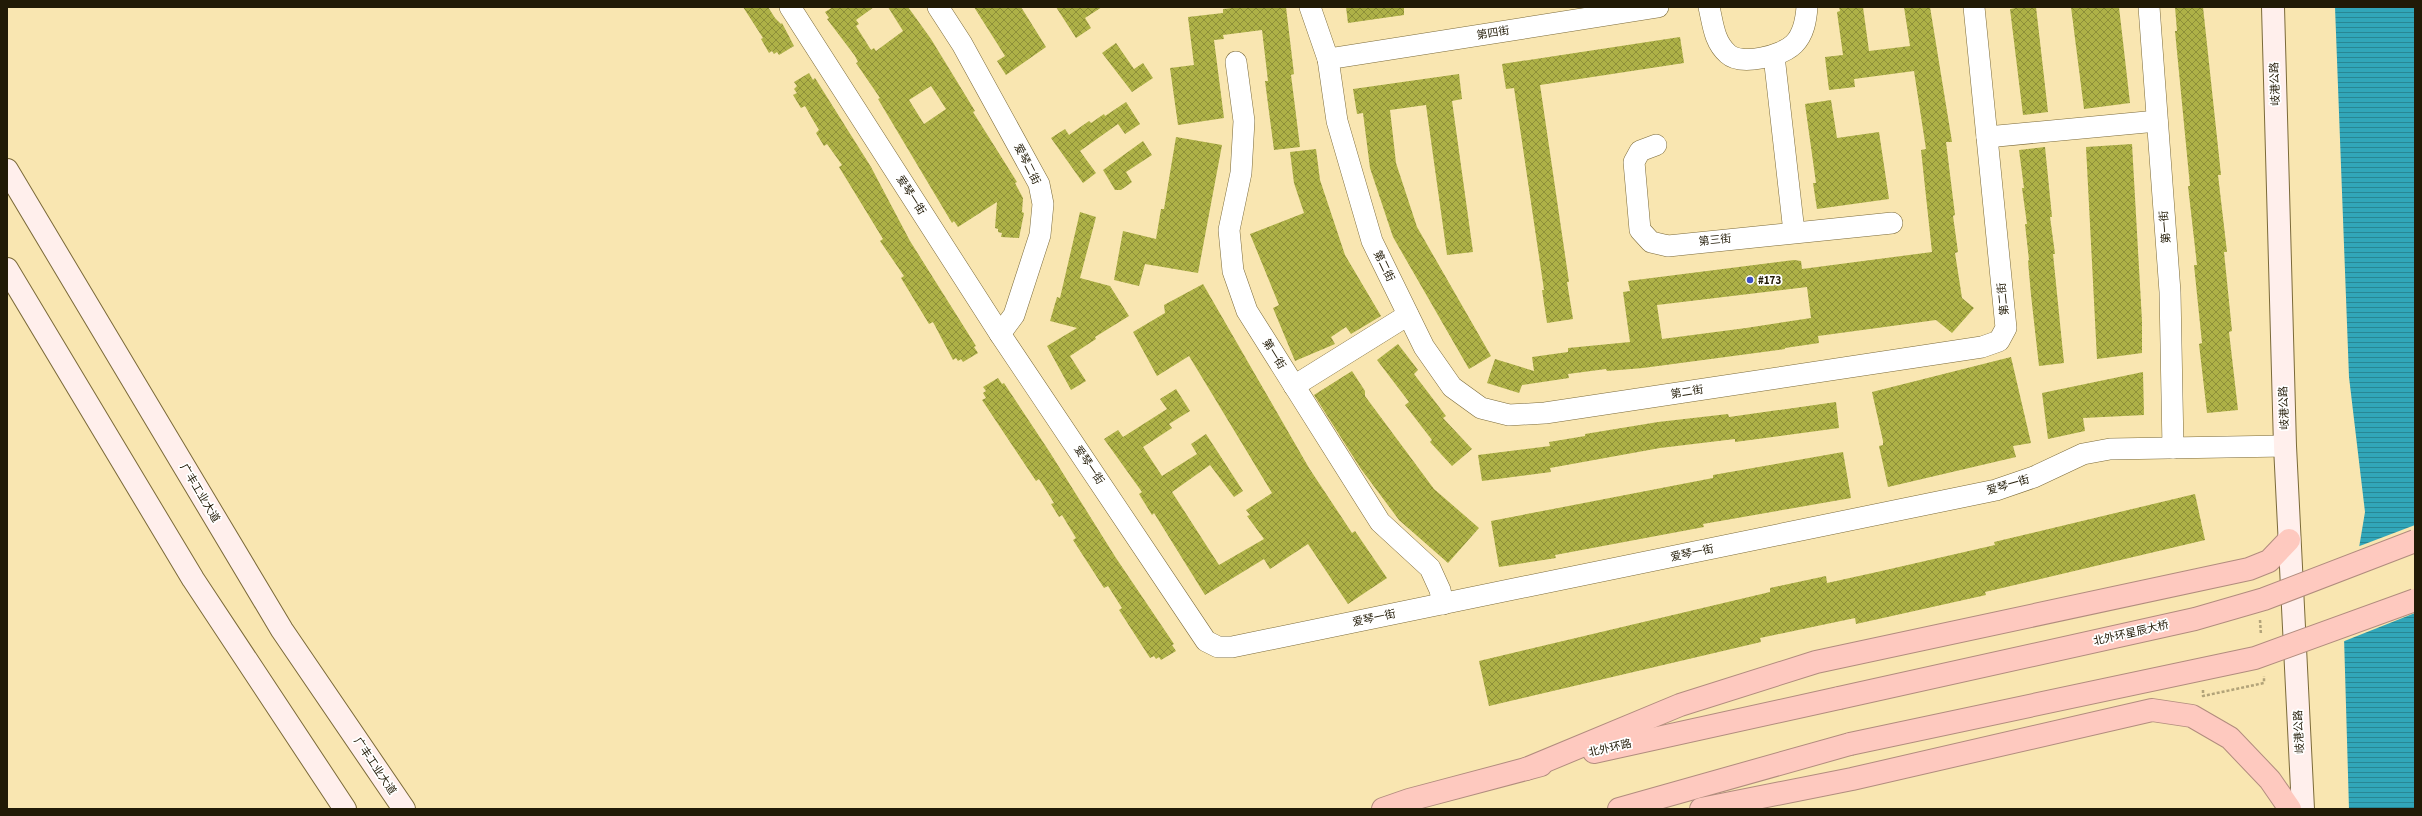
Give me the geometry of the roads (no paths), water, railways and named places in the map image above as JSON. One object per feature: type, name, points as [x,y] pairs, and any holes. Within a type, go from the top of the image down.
[{"type":"highway","points":[[1526,769],[1680,705],[1816,662],[2249,569],[2269,561],[2290,540]]},
{"type":"highway","name":"北外环星辰大桥","points":[[1839,698],[2195,619],[2264,599],[2415,541]]},
{"type":"highway","points":[[1619,809],[1850,744],[2255,658],[2415,600]]},
{"type":"highway","name":"北外环路","points":[[1383,809],[1409,800],[1598,751],[1839,698]]},
{"type":"highway","points":[[1701,809],[1852,779],[2152,710],[2192,716],[2230,738],[2270,780],[2290,809]]},
{"type":"street","name":"爱琴一街","points":[[790,7],[1000,334],[1206,641],[1218,647],[1232,647],[1996,490],[2034,477],[2084,454],[2110,449],[2285,446]]},
{"type":"street","name":"爱琴二街","points":[[938,7],[962,44],[1039,184],[1043,204],[1040,235],[1014,315],[1000,334]]},
{"type":"street","name":"第二街","points":[[1310,7],[1328,60],[1337,120],[1372,241],[1408,315],[1424,347],[1452,387],[1481,408],[1509,415],[1545,413],[1982,348],[1999,341],[2006,328],[1974,7]]},
{"type":"street","name":"第四街","points":[[1328,60],[1658,7]]},
{"type":"street","points":[[1709,7],[1717,42],[1729,56],[1747,59],[1774,56],[1794,44],[1806,25],[1807,7]]},
{"type":"street","name":"第一街","points":[[2149,7],[2170,292],[2172,448]]},
{"type":"street","name":"岐港公路","points":[[2273,7],[2285,446],[2303,809]]},
{"type":"street","points":[[1774,56],[1794,232]]},
{"type":"street","name":"第一街","points":[[1236,62],[1244,121],[1240,173],[1228,230],[1233,271],[1247,311],[1380,522],[1430,568],[1440,590],[1443,604]]},
{"type":"street","points":[[1987,137],[2157,121]]},
{"type":"street","name":"第三街","points":[[1656,145],[1640,151],[1634,162],[1640,230],[1651,242],[1668,246],[1892,222]]},
{"type":"street","name":"广丰工业大道","points":[[7,170],[282,630],[404,809]]},
{"type":"street","points":[[7,269],[193,579],[345,809]]},
{"type":"street","points":[[1294,386],[1408,315]]},
{"type":"water","points":[[2335,7],[2415,7],[2415,809],[2349,809],[2344,637],[2365,512],[2349,377]]},
{"type":"place","name":"#173","points":[[1750,280]]}]
